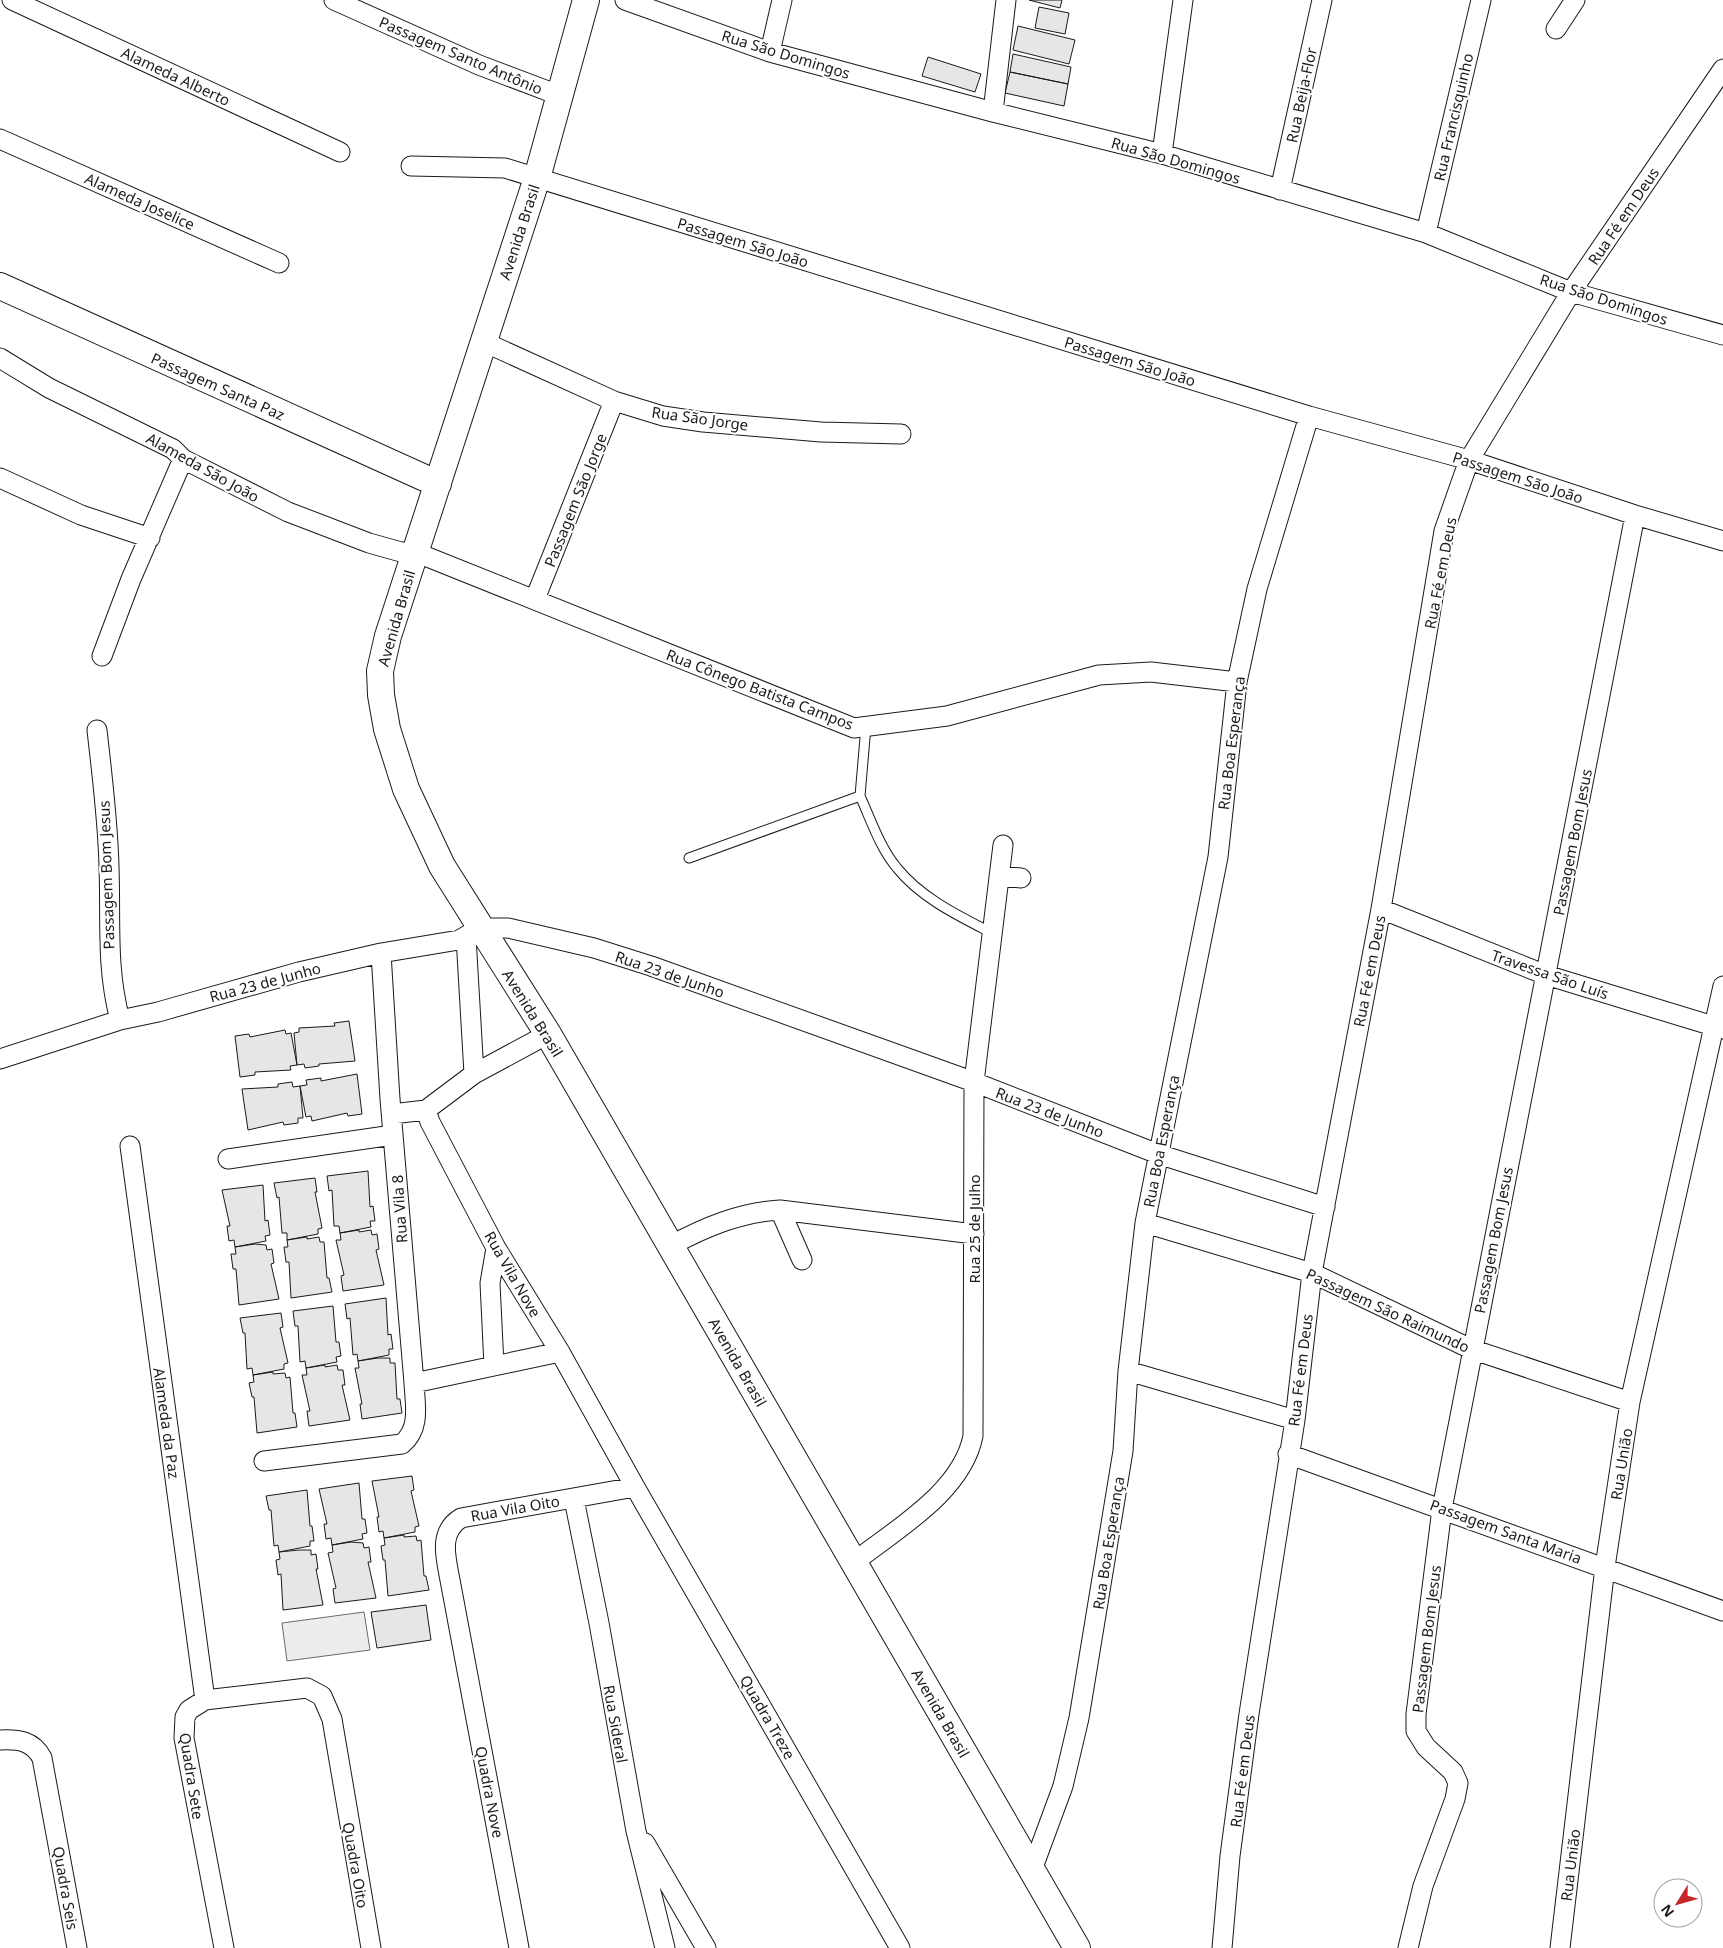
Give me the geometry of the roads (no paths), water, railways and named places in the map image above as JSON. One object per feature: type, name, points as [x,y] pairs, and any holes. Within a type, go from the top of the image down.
[{"type":"main road","name":"Avenida Brasil","points":[[586,0],[537,178],[388,636],[380,670],[381,695],[387,729],[406,789],[473,933],[548,1034],[1077,1948]]},
{"type":"main road","name":"Passagem Santa Paz","points":[[0,286],[438,484]]},
{"type":"street","name":"Alameda Alberto","points":[[12,0],[340,152]]},
{"type":"street","name":"Rua São Domingos","points":[[625,0],[770,52],[993,112],[1162,154],[1426,233],[1571,292],[1723,335]]},
{"type":"street","points":[[770,52],[782,0]]},
{"type":"street","points":[[993,112],[1006,0]]},
{"type":"street","points":[[1162,154],[1183,0]]},
{"type":"street","name":"Rua Beija-Flor","points":[[1280,190],[1322,0]]},
{"type":"street","name":"Rua Francisquinho","points":[[1426,233],[1480,0]]},
{"type":"street","points":[[1556,29],[1575,0]]},
{"type":"street","name":"Passagem Santo Antônio","points":[[343,2],[479,65],[561,96]]},
{"type":"street","name":"Rua Fé em Deus","points":[[1222,1948],[1230,1856],[1249,1714],[1288,1454],[1295,1420],[1312,1273],[1381,909],[1444,532],[1469,460],[1571,292],[1723,69]]},
{"type":"street","name":"Alameda Joselice","points":[[0,139],[279,263]]},
{"type":"street","name":"Passagem São João","points":[[411,166],[505,168],[1309,416],[1469,460],[1635,515],[1723,541]]},
{"type":"street","name":"Rua São Jorge","points":[[484,342],[614,401],[663,416],[703,422],[821,432],[901,434]]},
{"type":"street","name":"Alameda São João","points":[[0,358],[49,388],[173,448],[183,459],[265,501],[340,532],[401,552],[415,552]]},
{"type":"street","name":"Passagem São Jorge","points":[[535,599],[614,401]]},
{"type":"street","name":"Rua Boa Esperança","points":[[1032,1870],[1063,1786],[1078,1718],[1124,1451],[1128,1371],[1145,1223],[1218,857],[1237,682],[1257,589],[1309,416]]},
{"type":"street","points":[[102,656],[128,587],[183,459]]},
{"type":"street","points":[[0,478],[73,512],[150,538]]},
{"type":"street","name":"Passagem Bom Jesus","points":[[1408,1948],[1423,1886],[1455,1799],[1458,1783],[1453,1772],[1426,1747],[1416,1731],[1416,1714],[1442,1509],[1471,1349],[1546,976],[1635,515]]},
{"type":"street","name":"Rua Cônego Batista Campos","points":[[415,552],[854,728],[947,716],[1099,675],[1151,672],[1237,682]]},
{"type":"street","name":"Passagem Bom Jesus","points":[[97,730],[109,867],[110,969],[112,989],[120,1020]]},
{"type":"street","name":"Rua 25 de Julho","points":[[853,1563],[940,1493],[963,1465],[970,1452],[973,1436],[974,1082],[1003,845]]},
{"type":"street","points":[[999,876],[1021,878]]},
{"type":"street","name":"Travessa São Luís","points":[[1381,909],[1546,976],[1719,1028]]},
{"type":"street","name":"Rua 23 de Junho","points":[[0,1059],[120,1020],[158,1012],[299,972],[473,933],[508,928],[594,948],[974,1082],[1158,1154],[1325,1207]]},
{"type":"street","points":[[473,933],[474,1074]]},
{"type":"street","name":"Rua Vila 8","points":[[264,1461],[402,1444],[411,1436],[415,1426],[414,1383],[393,1135],[381,954]]},
{"type":"street","name":"Rua União","points":[[1560,1948],[1605,1567],[1630,1402],[1719,1028],[1723,986]]},
{"type":"street","points":[[392,1114],[426,1110],[474,1074],[548,1034]]},
{"type":"street","name":"Rua Vila Nove","points":[[426,1110],[437,1136],[468,1190],[496,1248],[560,1352],[635,1487]]},
{"type":"street","points":[[228,1159],[393,1135]]},
{"type":"street","name":"Alameda da Paz","points":[[130,1146],[205,1700]]},
{"type":"street","points":[[780,1210],[802,1260]]},
{"type":"street","points":[[670,1246],[702,1230],[736,1217],[750,1213],[780,1210],[974,1234]]},
{"type":"street","name":"Passagem São Raimundo","points":[[1145,1223],[1312,1273],[1471,1349],[1630,1402]]},
{"type":"street","points":[[494,1366],[490,1283],[496,1248]]},
{"type":"street","points":[[414,1383],[560,1352]]},
{"type":"street","points":[[1128,1371],[1295,1420]]},
{"type":"street","name":"Passagem Santa Maria","points":[[1288,1454],[1723,1611]]},
{"type":"street","name":"Rua Vila Oito","points":[[461,1636],[445,1547],[449,1528],[454,1522],[461,1518],[635,1487]]},
{"type":"street","name":"Quadra Treze","points":[[635,1487],[900,1948]]},
{"type":"street","name":"Rua Sideral","points":[[574,1499],[599,1623],[636,1831],[664,1948]]},
{"type":"street","name":"Quadra Nove","points":[[461,1636],[519,1948]]},
{"type":"street","name":"Quadra Oito","points":[[205,1700],[307,1688],[316,1692],[327,1703],[332,1719],[341,1782],[372,1948]]},
{"type":"street","name":"Quadra Sete","points":[[205,1700],[189,1710],[185,1717],[184,1738],[224,1948]]},
{"type":"street","name":"Quadra Seis","points":[[0,1740],[21,1741],[37,1748],[45,1771],[77,1948]]},
{"type":"street","points":[[636,1831],[706,1948]]},
{"type":"lane","points":[[866,726],[860,796],[878,836],[897,868],[950,912],[992,933]]},
{"type":"lane","points":[[689,858],[860,796]]}]
